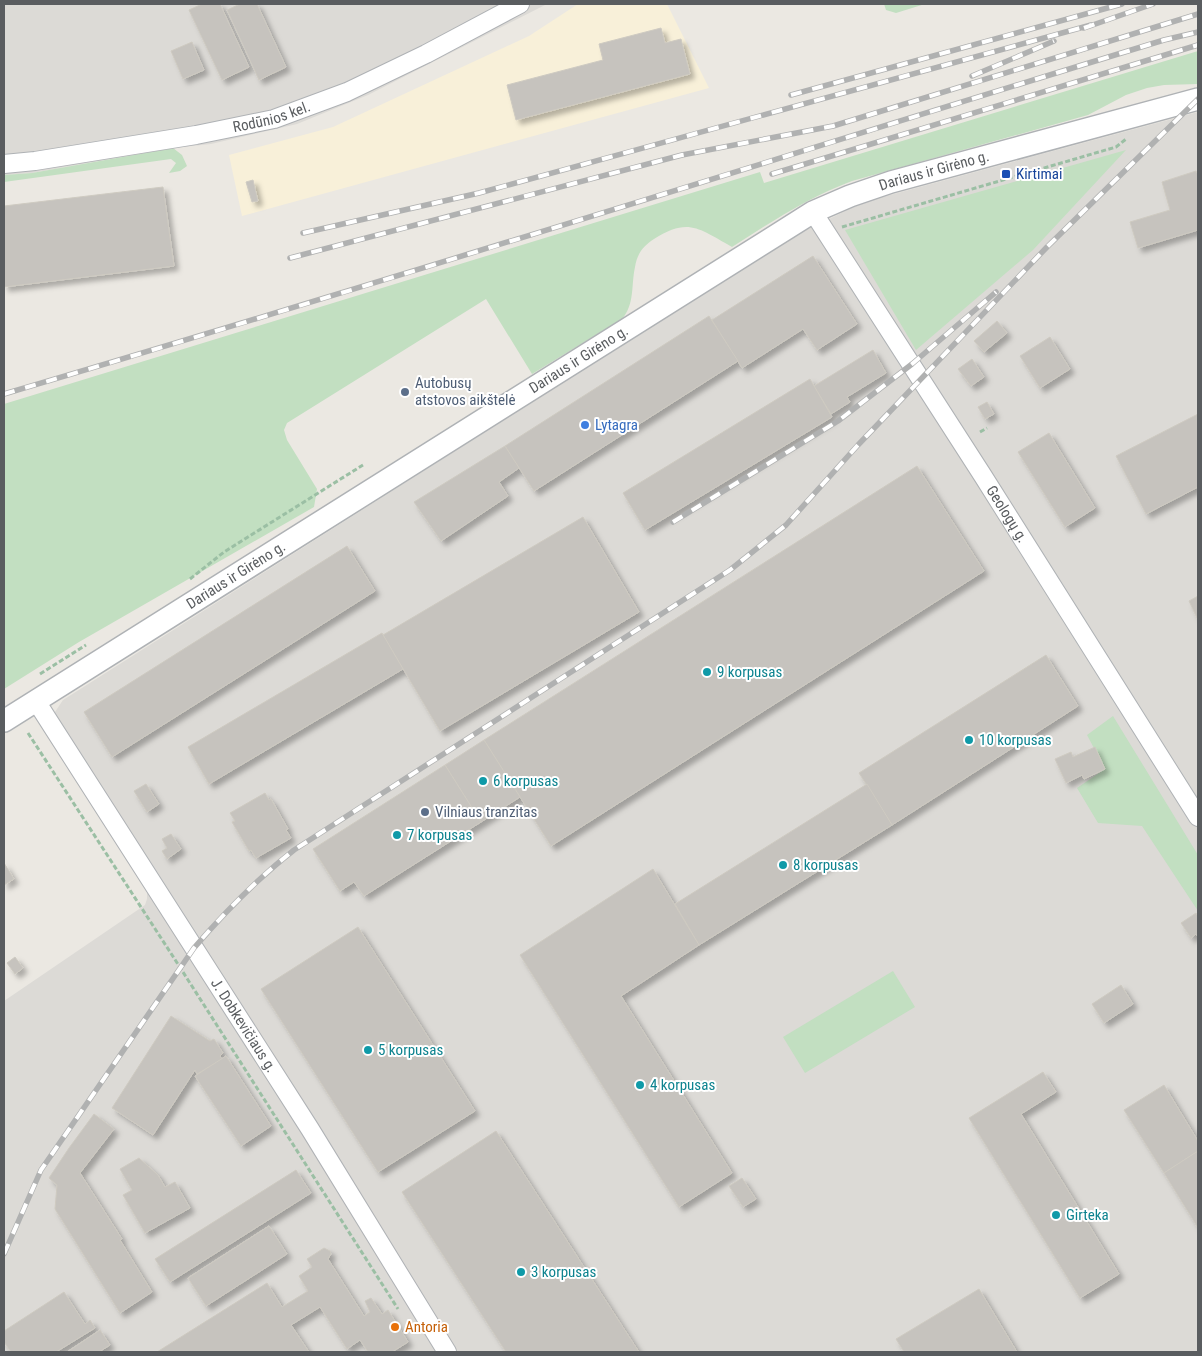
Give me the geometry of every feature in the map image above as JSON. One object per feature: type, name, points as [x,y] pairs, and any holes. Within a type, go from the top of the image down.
[{"type":"street","name":"Rodūnios kel.","points":[[4,164],[35,161],[196,135],[274,119],[347,92],[426,54],[520,4]]},
{"type":"street","name":"Dariaus ir Girėno g.","points":[[4,721],[813,212],[850,196],[891,182],[1198,99]]},
{"type":"street","name":"Geologų g.","points":[[813,212],[974,461],[1198,817]]},
{"type":"street","name":"J. Dobkevičiaus g.","points":[[36,701],[310,1129],[447,1352]]},
{"type":"path","points":[[828,235],[846,224],[1116,147],[1127,138],[1140,115]]},
{"type":"path","points":[[980,432],[987,428]]},
{"type":"path","points":[[188,581],[224,552],[363,465]]},
{"type":"path","points":[[35,677],[91,642]]},
{"type":"path","points":[[28,733],[400,1312]]},
{"type":"shaded area","points":[[4,4],[547,4],[368,95],[297,124],[211,144],[173,148],[32,173],[4,175]]},
{"type":"shaded area","points":[[578,4],[667,4],[709,88],[242,216],[229,155],[333,127],[529,36]]},
{"type":"shaded area","points":[[1198,112],[1198,1352],[4,1352],[4,1001],[145,905],[147,899],[147,892],[43,730],[63,700],[792,237],[860,204]]},
{"type":"green space","points":[[884,4],[925,4],[896,13],[886,10]]},
{"type":"green space","points":[[1198,51],[1198,84],[1164,85],[1147,88],[1126,95],[1088,115],[852,181],[805,202],[732,247],[694,228],[676,228],[666,232],[650,242],[639,254],[635,267],[631,301],[622,319],[532,374],[486,299],[287,423],[284,430],[287,440],[317,489],[314,507],[79,642],[4,689],[4,404],[760,172],[764,183]]},
{"type":"green space","points":[[173,148],[182,155],[187,166],[180,171],[169,173],[176,163],[171,159],[4,182],[4,175],[32,173]]},
{"type":"green space","points":[[1126,150],[1033,250],[916,350],[845,230]]},
{"type":"green space","points":[[1113,716],[1198,855],[1198,911],[1142,826],[1098,823],[1077,788],[1105,769],[1087,735]]},
{"type":"green space","points":[[893,971],[915,1007],[805,1073],[783,1037]]},
{"type":"building","points":[[202,4],[220,4],[249,67],[222,80],[189,10]]},
{"type":"building","points":[[240,4],[257,4],[286,67],[259,80],[227,10]]},
{"type":"building","points":[[661,28],[665,43],[681,39],[690,74],[516,120],[507,85],[603,60],[599,44]]},
{"type":"building","points":[[192,42],[204,70],[183,79],[171,51]]},
{"type":"building","points":[[1196,171],[1198,175],[1198,230],[1138,248],[1130,222],[1170,210],[1162,182]]},
{"type":"building","points":[[253,180],[258,201],[252,202],[246,182]]},
{"type":"building","points":[[163,187],[174,266],[4,287],[4,206]]},
{"type":"building","points":[[813,256],[857,324],[817,350],[803,329],[742,368],[712,320]]},
{"type":"building","points":[[709,316],[738,361],[534,491],[505,446]]},
{"type":"building","points":[[997,321],[1007,333],[984,352],[974,341]]},
{"type":"building","points":[[1050,337],[1070,369],[1040,388],[1020,356]]},
{"type":"building","points":[[873,350],[886,373],[847,397],[850,402],[831,414],[814,386]]},
{"type":"building","points":[[972,359],[984,377],[971,386],[958,369]]},
{"type":"building","points":[[810,379],[832,417],[645,530],[623,493]]},
{"type":"building","points":[[987,402],[994,414],[985,419],[978,407]]},
{"type":"building","points":[[1198,414],[1198,487],[1146,514],[1116,456]]},
{"type":"building","points":[[1049,433],[1095,508],[1065,527],[1018,452]]},
{"type":"building","points":[[505,446],[519,468],[499,482],[508,496],[441,541],[414,502]]},
{"type":"building","name":"9 korpusas","points":[[917,466],[984,571],[551,846],[484,740]]},
{"type":"building","points":[[583,517],[639,612],[440,731],[383,635]]},
{"type":"building","points":[[347,546],[375,591],[112,757],[84,712]]},
{"type":"building","points":[[1198,596],[1198,620],[1189,601]]},
{"type":"building","points":[[382,633],[403,669],[209,784],[188,747]]},
{"type":"building","name":"10 korpusas","points":[[1046,655],[1078,706],[892,825],[859,773]]},
{"type":"building","name":"6 korpusas","points":[[484,740],[520,797],[481,822],[445,765]]},
{"type":"building","points":[[1095,747],[1105,769],[1084,779],[1082,775],[1066,783],[1055,759],[1071,752],[1073,757]]},
{"type":"building","name":"7 korpusas","points":[[445,765],[481,822],[364,896],[354,882],[340,891],[313,849]]},
{"type":"building","points":[[146,784],[159,804],[147,812],[134,791]]},
{"type":"building","name":"8 korpusas","points":[[867,784],[892,825],[699,945],[675,904]]},
{"type":"building","points":[[265,793],[269,800],[271,799],[291,838],[256,858],[251,850],[249,851],[232,822],[235,821],[230,813]]},
{"type":"building","points":[[171,834],[181,849],[167,859],[162,851],[167,848],[162,839]]},
{"type":"building","points":[[4,863],[14,879],[4,885]]},
{"type":"building","name":"4 korpusas","points":[[653,869],[699,945],[621,996],[732,1173],[679,1207],[520,955]]},
{"type":"building","points":[[1196,913],[1198,917],[1198,937],[1196,934],[1191,938],[1181,923]]},
{"type":"building","name":"5 korpusas","points":[[358,927],[475,1111],[378,1172],[261,989]]},
{"type":"building","points":[[15,957],[23,968],[15,974],[7,963]]},
{"type":"building","points":[[1121,985],[1133,1004],[1104,1023],[1092,1004]]},
{"type":"building","points":[[171,1016],[210,1041],[214,1039],[223,1053],[220,1056],[222,1059],[197,1074],[195,1070],[153,1135],[112,1108]]},
{"type":"building","points":[[226,1056],[271,1126],[241,1146],[195,1076]]},
{"type":"building","name":"Girteka","points":[[1043,1072],[1056,1092],[1021,1114],[1119,1274],[1080,1298],[969,1118]]},
{"type":"building","points":[[1164,1085],[1198,1141],[1198,1151],[1164,1173],[1124,1110]]},
{"type":"building","points":[[94,1114],[114,1129],[80,1173],[122,1239],[120,1240],[152,1292],[120,1313],[55,1209],[57,1185],[49,1178]]},
{"type":"building","name":"3 korpusas","points":[[496,1131],[639,1352],[506,1352],[402,1192]]},
{"type":"building","points":[[1198,1151],[1198,1228],[1164,1173]]},
{"type":"building","points":[[139,1158],[158,1175],[165,1187],[175,1182],[190,1208],[145,1233],[123,1195],[132,1190],[120,1169]]},
{"type":"building","points":[[296,1170],[311,1193],[170,1282],[155,1259]]},
{"type":"building","points":[[742,1178],[756,1199],[743,1207],[729,1186]]},
{"type":"building","points":[[269,1226],[287,1254],[206,1306],[188,1278]]},
{"type":"building","points":[[324,1248],[330,1251],[331,1254],[328,1259],[364,1316],[370,1312],[365,1301],[371,1298],[382,1314],[388,1310],[408,1342],[392,1352],[368,1352],[360,1340],[347,1349],[320,1307],[291,1325],[309,1352],[157,1352],[267,1283],[282,1307],[308,1291],[299,1276],[312,1267],[307,1259]]},
{"type":"building","points":[[979,1289],[1017,1352],[904,1352],[896,1339]]},
{"type":"building","points":[[64,1292],[85,1324],[90,1320],[95,1328],[56,1352],[11,1352],[4,1342],[4,1331]]},
{"type":"building","points":[[100,1330],[110,1345],[99,1352],[67,1352]]},
{"type":"railway","points":[[791,95],[1122,4]]},
{"type":"railway","points":[[1084,28],[1153,4]]},
{"type":"railway","points":[[290,258],[682,155],[833,126],[1198,14]]},
{"type":"railway","points":[[303,233],[479,193],[1091,25]]},
{"type":"railway","points":[[4,394],[439,263],[1164,40],[1198,32]]},
{"type":"railway","points":[[972,76],[1054,41]]},
{"type":"railway","points":[[772,174],[1198,45]]},
{"type":"railway","points":[[4,1254],[41,1170],[194,948],[229,909],[294,850],[730,570],[786,525],[858,445],[1047,247],[1198,99]]},
{"type":"railway","points":[[673,522],[838,421],[912,364],[996,292]]},
{"type":"place","name":"Kirtimai","points":[[1006,174]]},
{"type":"place","name":"Autobusų atstovos aikštelė","points":[[405,392]]},
{"type":"place","name":"Lytagra","points":[[585,425]]},
{"type":"place","name":"9 korpusas","points":[[707,672]]},
{"type":"place","name":"10 korpusas","points":[[969,740]]},
{"type":"place","name":"6 korpusas","points":[[483,781]]},
{"type":"place","name":"Vilniaus tranzitas","points":[[425,812]]},
{"type":"place","name":"7 korpusas","points":[[397,835]]},
{"type":"place","name":"8 korpusas","points":[[783,865]]},
{"type":"place","name":"5 korpusas","points":[[368,1050]]},
{"type":"place","name":"4 korpusas","points":[[640,1085]]},
{"type":"place","name":"Girteka","points":[[1056,1215]]},
{"type":"place","name":"3 korpusas","points":[[521,1272]]},
{"type":"place","name":"Antoria","points":[[395,1327]]}]
